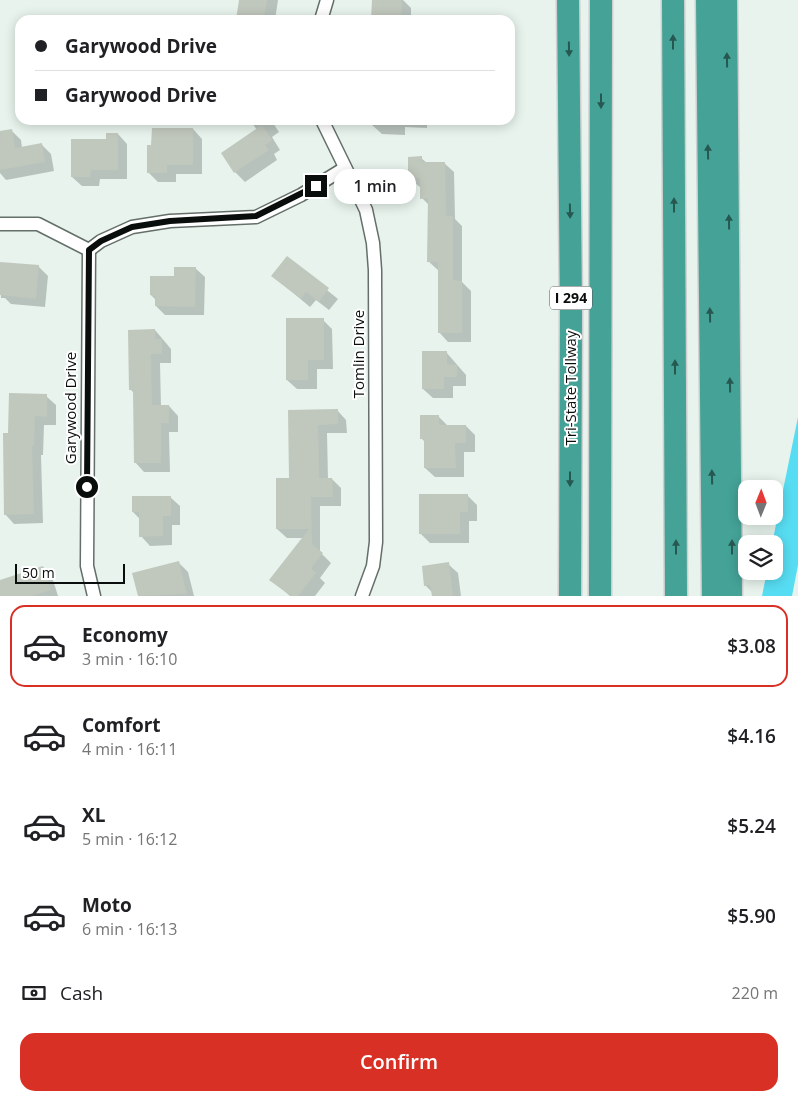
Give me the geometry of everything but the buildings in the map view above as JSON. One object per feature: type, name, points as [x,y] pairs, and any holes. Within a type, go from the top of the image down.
[{"type":"highway","name":"Tri-State Tollway","points":[[568,0],[571,311],[570,596]]},
{"type":"highway","name":"Tri-State Tollway","points":[[600,596],[601,0]]},
{"type":"highway","points":[[673,0],[676,596]]},
{"type":"highway","points":[[707,0],[713,596]]},
{"type":"highway","points":[[726,0],[731,596]]},
{"type":"street","points":[[323,15],[328,0]]},
{"type":"street","name":"Tomlin Drive","points":[[324,125],[366,210],[373,243],[375,270],[376,542],[373,566],[362,596]]},
{"type":"street","points":[[0,224],[38,224],[89,250],[101,241],[132,227],[160,222],[256,216],[301,195],[345,168]]},
{"type":"street","name":"Garywood Drive","points":[[89,250],[87,566],[94,596]]},
{"type":"water","points":[[798,417],[798,565],[792,596],[762,596],[765,580],[783,580],[783,535],[774,535],[776,525],[783,525],[783,490]]},
{"type":"route","points":[[87,487],[89,250],[101,241],[132,227],[170,221],[256,216],[316,186]]}]
